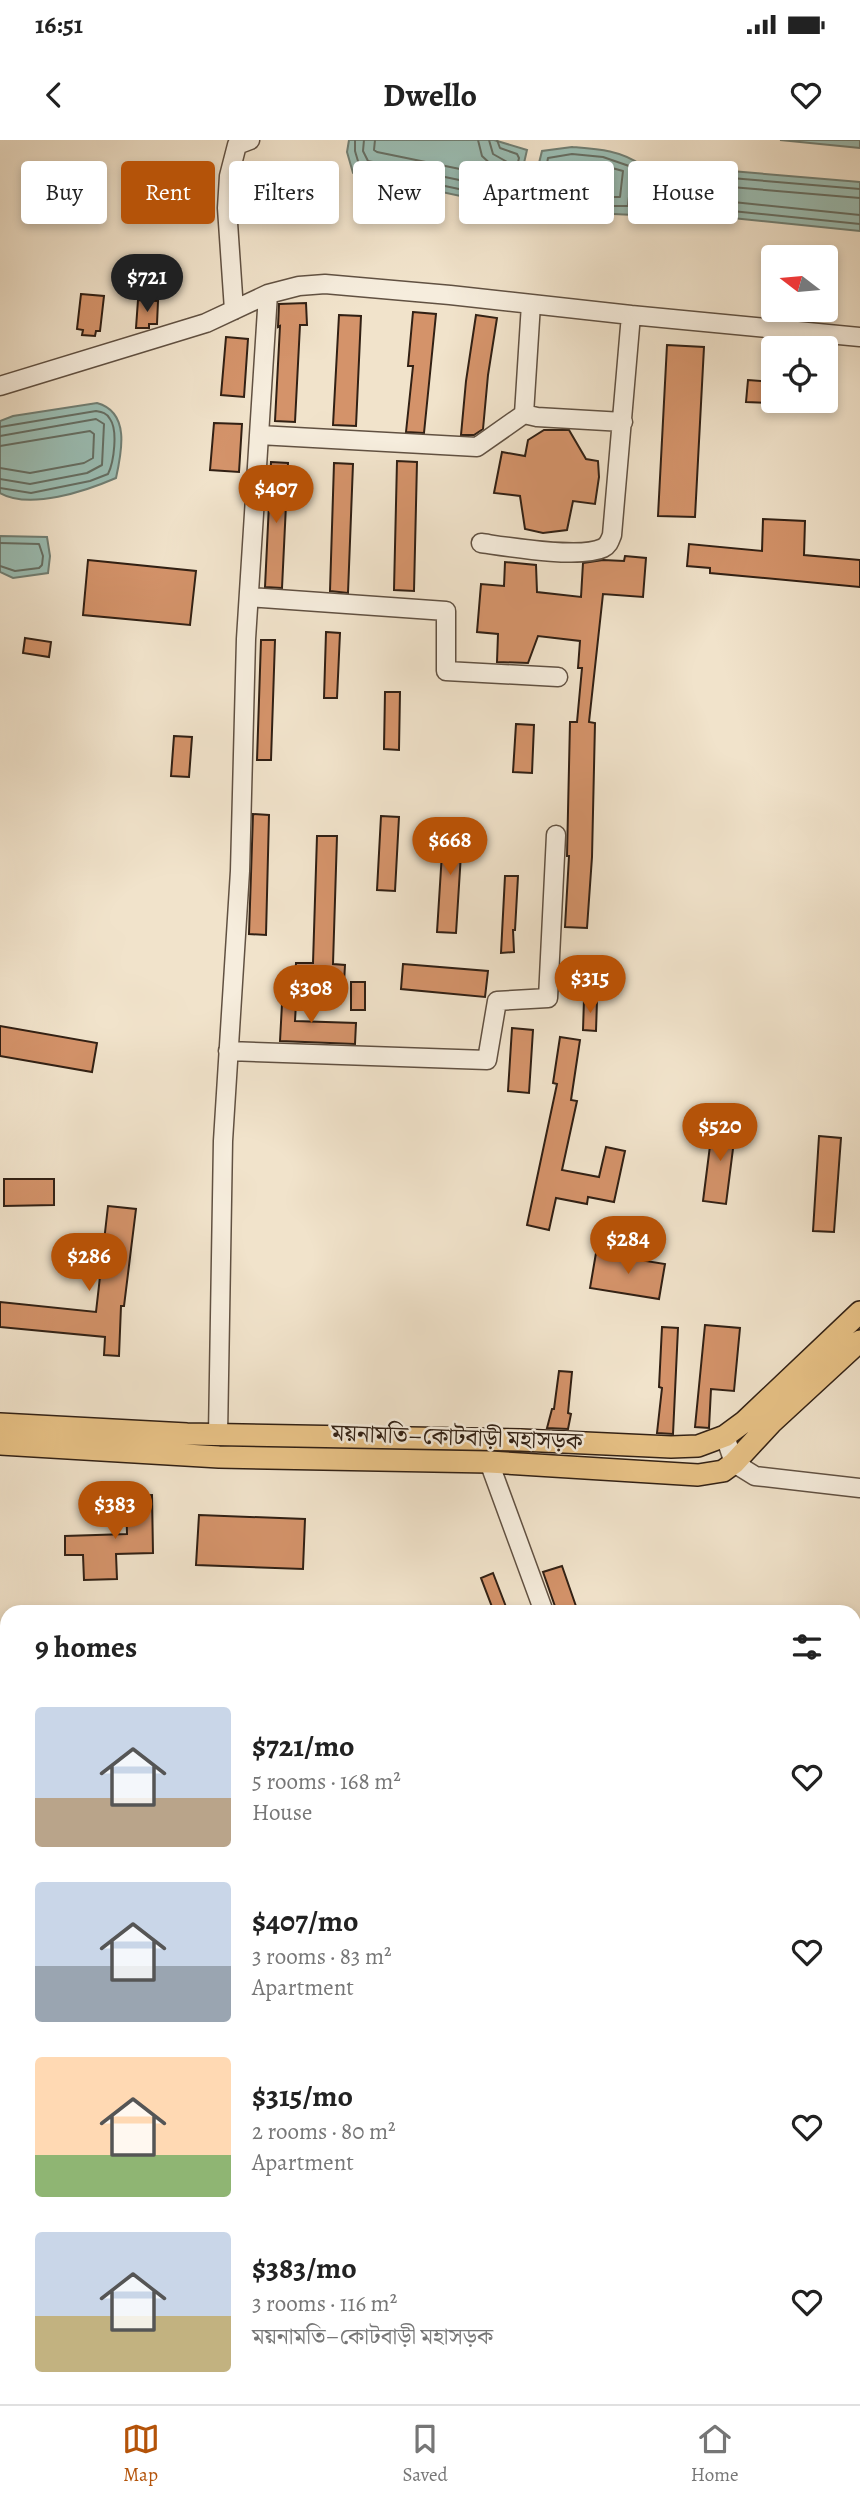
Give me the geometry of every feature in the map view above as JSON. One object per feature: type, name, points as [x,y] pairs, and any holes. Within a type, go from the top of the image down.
[{"type":"main road","name":"ময়নামতি–কোটবাড়ী মহাসড়ক","points":[[0,1424],[218,1435],[698,1446],[725,1436],[744,1422],[860,1312]]},
{"type":"main road","name":"ময়নামতি–কোটবাড়ী মহাসড়ক","points":[[0,1444],[219,1457],[489,1462],[698,1475],[723,1471],[734,1463],[771,1423],[860,1341]]},
{"type":"street","points":[[234,310],[227,208],[229,176],[237,145],[250,140]]},
{"type":"street","points":[[0,386],[206,323],[268,295],[299,286],[325,284],[860,337]]},
{"type":"street","points":[[218,1435],[223,1141],[240,871],[249,597],[268,295]]},
{"type":"street","points":[[524,414],[531,304]]},
{"type":"street","points":[[481,543],[577,553],[601,549],[608,545],[612,535],[631,315]]},
{"type":"street","points":[[259,435],[477,447],[524,414],[623,422]]},
{"type":"street","points":[[249,597],[446,611],[446,671],[558,677]]},
{"type":"street","points":[[228,1051],[487,1060],[497,1001],[548,998],[556,835]]},
{"type":"street","points":[[725,1436],[734,1463],[755,1476],[860,1488]]},
{"type":"street","points":[[489,1462],[541,1605]]},
{"type":"water","points":[[349,140],[494,140],[527,150],[524,161],[459,161],[459,196],[445,193],[445,161],[353,161],[353,173],[347,152]]},
{"type":"water","points":[[780,140],[860,140],[860,148]]},
{"type":"water","points":[[572,147],[617,153],[635,161],[628,161],[628,215],[614,214],[614,161],[540,161],[542,151]]},
{"type":"water","points":[[738,172],[860,182],[860,231],[738,219]]},
{"type":"water","points":[[97,403],[108,408],[119,424],[121,445],[116,478],[58,497],[27,500],[0,493],[0,421],[13,416]]},
{"type":"water","points":[[0,536],[47,537],[50,556],[48,573],[13,578],[0,572]]},
{"type":"building","points":[[81,294],[104,296],[100,331],[96,331],[95,336],[82,335],[83,330],[77,329]]},
{"type":"building","points":[[138,300],[158,301],[157,324],[149,324],[149,328],[136,328]]},
{"type":"building","points":[[306,303],[307,325],[300,325],[295,422],[275,421],[279,304]]},
{"type":"building","points":[[413,312],[436,314],[424,433],[406,432],[413,366],[408,366]]},
{"type":"building","points":[[339,315],[361,316],[356,426],[333,425]]},
{"type":"building","points":[[476,315],[497,318],[483,429],[474,435],[461,435],[466,381]]},
{"type":"building","points":[[226,337],[248,339],[244,397],[221,395]]},
{"type":"building","points":[[667,345],[704,347],[695,517],[658,516]]},
{"type":"building","points":[[748,380],[761,381],[761,403],[746,402]]},
{"type":"building","points":[[214,423],[242,424],[239,472],[210,470]]},
{"type":"building","points":[[544,430],[569,430],[586,459],[598,461],[599,477],[595,504],[573,501],[567,530],[543,533],[525,529],[520,496],[494,493],[502,452],[525,456],[528,440]]},
{"type":"building","points":[[397,461],[417,462],[414,591],[394,590]]},
{"type":"building","points":[[271,462],[288,463],[282,588],[265,587]]},
{"type":"building","points":[[334,463],[353,464],[348,593],[330,591]]},
{"type":"building","points":[[763,519],[805,521],[804,555],[860,560],[860,587],[710,573],[710,568],[687,566],[689,544],[762,551]]},
{"type":"building","points":[[625,556],[646,558],[643,597],[603,594],[589,722],[595,723],[592,857],[587,928],[565,927],[569,856],[570,722],[577,722],[582,668],[578,668],[580,641],[538,636],[528,663],[497,662],[498,634],[477,632],[481,584],[504,586],[505,562],[536,565],[537,592],[581,597],[583,563],[624,561]]},
{"type":"building","points":[[88,560],[196,571],[190,625],[83,615]]},
{"type":"building","points":[[326,632],[340,633],[337,698],[324,698]]},
{"type":"building","points":[[25,638],[51,642],[49,657],[23,653]]},
{"type":"building","points":[[261,640],[275,640],[271,760],[257,760]]},
{"type":"building","points":[[385,692],[400,692],[399,750],[384,749]]},
{"type":"building","points":[[516,724],[534,725],[532,773],[513,772]]},
{"type":"building","points":[[174,736],[192,737],[189,777],[171,776]]},
{"type":"building","points":[[253,814],[269,815],[266,935],[249,934]]},
{"type":"building","points":[[381,816],[399,817],[395,891],[377,890]]},
{"type":"building","points":[[444,821],[463,822],[456,933],[437,932]]},
{"type":"building","points":[[317,836],[337,836],[333,964],[345,965],[344,983],[295,980],[296,963],[313,963]]},
{"type":"building","points":[[505,876],[518,876],[513,930],[514,952],[501,953]]},
{"type":"building","points":[[403,964],[488,971],[485,997],[401,989]]},
{"type":"building","points":[[566,964],[591,965],[590,981],[566,980]]},
{"type":"building","points":[[351,982],[365,982],[365,1010],[351,1010]]},
{"type":"building","points":[[283,985],[297,985],[295,1021],[356,1023],[355,1044],[280,1041]]},
{"type":"building","points":[[584,999],[597,1000],[596,1031],[583,1030]]},
{"type":"building","points":[[0,1026],[97,1043],[92,1072],[0,1056]]},
{"type":"building","points":[[512,1028],[533,1030],[529,1093],[508,1091]]},
{"type":"building","points":[[560,1037],[580,1040],[571,1100],[577,1101],[562,1170],[599,1177],[606,1147],[625,1151],[614,1202],[588,1197],[587,1204],[556,1198],[549,1230],[527,1225],[557,1084],[553,1083]]},
{"type":"building","points":[[713,1122],[736,1125],[726,1204],[703,1201]]},
{"type":"building","points":[[819,1136],[841,1138],[834,1232],[813,1231]]},
{"type":"building","points":[[4,1179],[54,1179],[54,1205],[4,1206]]},
{"type":"building","points":[[108,1206],[136,1209],[124,1306],[121,1306],[119,1356],[104,1355],[105,1337],[0,1327],[0,1302],[96,1312]]},
{"type":"building","points":[[596,1253],[665,1264],[659,1299],[590,1288]]},
{"type":"building","points":[[705,1325],[740,1328],[734,1391],[711,1389],[709,1428],[695,1427]]},
{"type":"building","points":[[662,1327],[678,1328],[673,1434],[657,1433],[662,1388],[659,1387]]},
{"type":"building","points":[[559,1371],[572,1372],[568,1429],[547,1428],[554,1409]]},
{"type":"building","points":[[152,1495],[153,1553],[116,1554],[117,1579],[84,1580],[83,1555],[65,1555],[65,1536],[127,1534],[126,1496]]},
{"type":"building","points":[[199,1515],[305,1519],[303,1569],[196,1565]]},
{"type":"building","points":[[562,1566],[576,1605],[555,1605],[543,1572]]},
{"type":"building","points":[[493,1573],[505,1605],[491,1605],[481,1578]]}]
